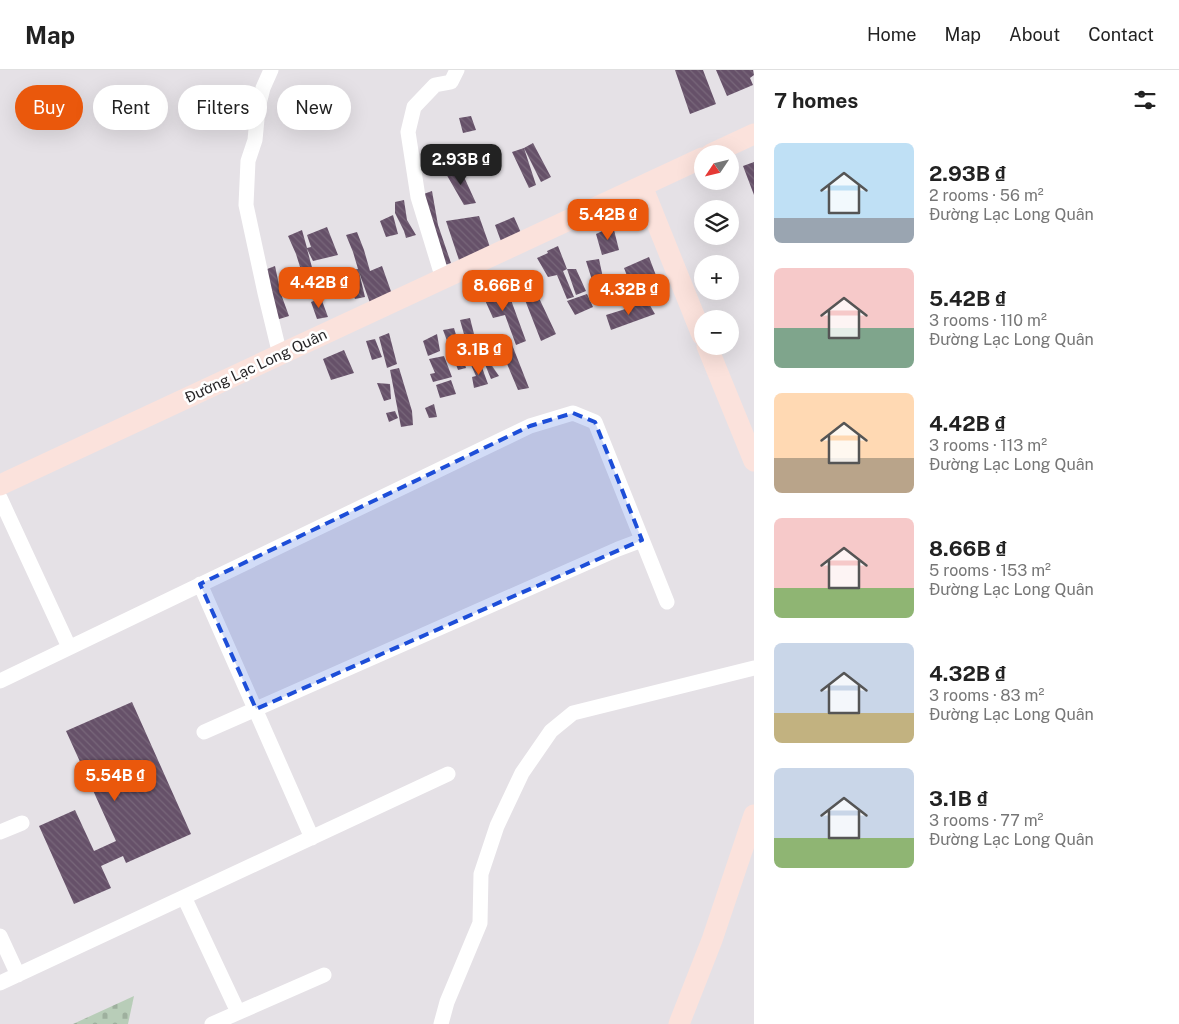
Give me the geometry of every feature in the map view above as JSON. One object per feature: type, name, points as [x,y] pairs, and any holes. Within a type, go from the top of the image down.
[{"type":"main road","points":[[730,145],[754,134]]},
{"type":"main road","name":"Đường Lạc Long Quân","points":[[0,485],[694,162]]},
{"type":"main road","points":[[642,186],[694,315]]},
{"type":"main road","points":[[711,355],[754,461]]},
{"type":"main road","points":[[679,1024],[712,940],[754,815]]},
{"type":"street","points":[[271,70],[262,94],[255,140],[248,161],[246,205],[280,355]]},
{"type":"street","points":[[443,279],[418,197],[408,132],[414,107],[435,85],[451,82],[457,70]]},
{"type":"street","points":[[0,681],[530,426],[574,413],[595,422],[667,602]]},
{"type":"street","points":[[0,498],[69,647]]},
{"type":"street","points":[[204,732],[642,540]]},
{"type":"street","points":[[200,584],[312,838]]},
{"type":"street","points":[[441,1024],[446,1002],[480,924],[481,874],[497,826],[522,773],[551,731],[573,713],[754,668]]},
{"type":"street","points":[[0,983],[448,774]]},
{"type":"street","points":[[0,832],[22,823]]},
{"type":"street","points":[[184,897],[238,1012]]},
{"type":"street","points":[[0,936],[18,974]]},
{"type":"street","points":[[212,1024],[324,974]]},
{"type":"highlighted area","points":[[573,413],[595,422],[642,540],[256,709],[200,584],[530,426]]},
{"type":"green space","points":[[134,996],[128,1024],[73,1024]]},
{"type":"building","points":[[675,70],[703,70],[716,104],[690,114]]},
{"type":"building","points":[[716,70],[753,70],[754,75],[750,78],[753,85],[727,96]]},
{"type":"building","points":[[471,116],[476,130],[463,133],[459,118]]},
{"type":"building","points":[[533,143],[551,177],[541,182],[524,148]]},
{"type":"building","points":[[524,148],[536,185],[529,188],[512,152]]},
{"type":"building","points":[[754,162],[754,195],[743,166]]},
{"type":"building","points":[[459,166],[476,203],[464,205],[445,172]]},
{"type":"building","points":[[432,191],[438,225],[451,263],[442,266],[421,195]]},
{"type":"building","points":[[404,200],[407,220],[416,235],[406,238],[395,213],[395,202]]},
{"type":"building","points":[[393,215],[398,234],[386,237],[380,221]]},
{"type":"building","points":[[479,216],[491,250],[460,263],[446,221]]},
{"type":"building","points":[[514,217],[522,235],[502,244],[495,225]]},
{"type":"building","points":[[613,226],[619,250],[602,255],[596,234]]},
{"type":"building","points":[[327,227],[338,255],[313,261],[307,249],[316,282],[305,283],[288,236],[302,230],[307,248],[311,247],[307,235]]},
{"type":"building","points":[[357,232],[370,271],[382,266],[393,297],[370,303],[359,272],[365,297],[355,299],[343,271],[358,269],[346,235]]},
{"type":"building","points":[[558,246],[567,269],[563,271],[574,297],[567,299],[557,275],[548,277],[537,258]]},
{"type":"building","points":[[649,257],[660,286],[633,291],[624,268]]},
{"type":"building","points":[[599,259],[606,292],[597,296],[586,261]]},
{"type":"building","points":[[275,266],[281,294],[289,316],[276,320],[262,271]]},
{"type":"building","points":[[567,269],[576,269],[586,291],[576,295]]},
{"type":"building","points":[[493,282],[500,303],[511,300],[526,341],[516,345],[505,315],[493,318],[480,289]]},
{"type":"building","points":[[587,294],[593,307],[575,315],[567,301]]},
{"type":"building","points":[[321,298],[328,317],[317,319],[311,302]]},
{"type":"building","points":[[539,298],[556,334],[541,341],[525,300]]},
{"type":"building","points":[[648,302],[655,314],[611,330],[606,315]]},
{"type":"building","points":[[470,318],[478,350],[469,352],[460,320]]},
{"type":"building","points":[[454,328],[466,368],[458,370],[443,330]]},
{"type":"building","points":[[389,333],[397,364],[387,368],[379,337]]},
{"type":"building","points":[[437,334],[440,351],[428,356],[423,341]]},
{"type":"building","points":[[509,337],[529,388],[518,390],[497,340]]},
{"type":"building","points":[[375,339],[382,357],[372,360],[366,341]]},
{"type":"building","points":[[482,349],[485,357],[472,362],[468,358]]},
{"type":"building","points":[[344,350],[354,373],[331,380],[323,359]]},
{"type":"building","points":[[444,356],[452,377],[433,382],[430,374],[435,373],[429,359]]},
{"type":"building","points":[[488,360],[499,376],[491,379],[484,362]]},
{"type":"building","points":[[480,362],[488,384],[474,388],[472,377],[476,376],[471,365]]},
{"type":"building","points":[[399,368],[412,411],[413,425],[401,427],[390,370]]},
{"type":"building","points":[[451,380],[456,394],[440,398],[436,385]]},
{"type":"building","points":[[377,383],[390,384],[391,399],[384,401]]},
{"type":"building","points":[[434,404],[437,417],[429,418],[425,408]]},
{"type":"building","points":[[395,411],[398,418],[389,422],[386,413]]},
{"type":"building","points":[[132,702],[191,834],[126,863],[123,856],[101,866],[111,888],[74,904],[39,826],[75,810],[94,851],[116,841],[66,731]]}]
